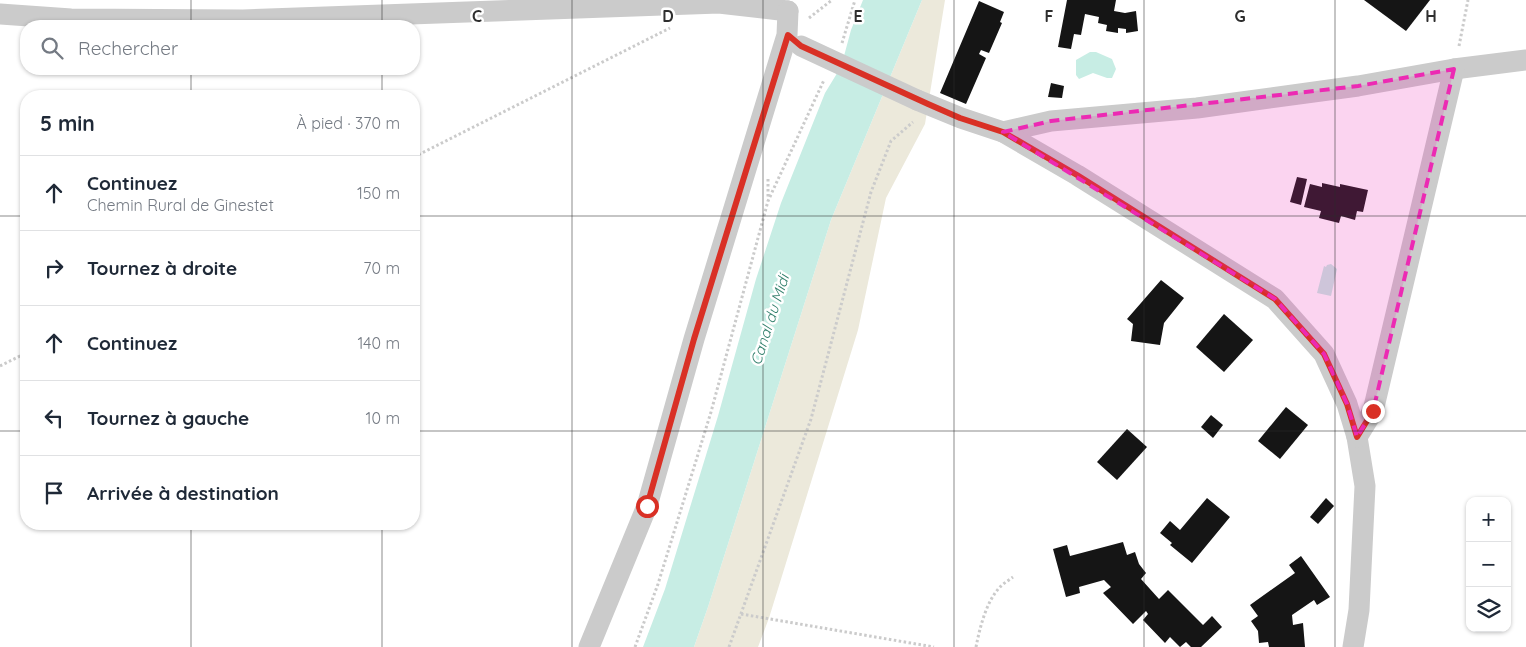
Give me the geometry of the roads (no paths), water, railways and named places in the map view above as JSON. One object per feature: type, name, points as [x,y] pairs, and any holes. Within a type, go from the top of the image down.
[{"type":"street","points":[[0,14],[71,19],[243,20],[719,3],[791,5],[794,40],[694,339],[647,506],[589,647]]},
{"type":"street","points":[[794,40],[922,102],[960,118],[1003,132],[1077,175],[1135,220],[1275,299],[1324,354],[1347,404],[1357,437],[1365,486],[1359,610],[1354,647]]},
{"type":"street","points":[[1003,132],[1051,122],[1197,108],[1526,60]]},
{"type":"street","points":[[1357,437],[1373,411],[1454,69]]},
{"type":"water","name":"Canal du Midi","points":[[863,0],[922,0],[831,220],[694,647],[643,647],[665,589],[718,416],[756,279],[781,203],[825,93],[836,75],[844,56],[851,30]]},
{"type":"water","points":[[1090,52],[1096,52],[1112,59],[1116,69],[1112,78],[1093,73],[1079,79],[1076,75],[1076,60]]},
{"type":"water","points":[[1331,264],[1337,269],[1331,296],[1317,293],[1324,266],[1326,267]]}]
